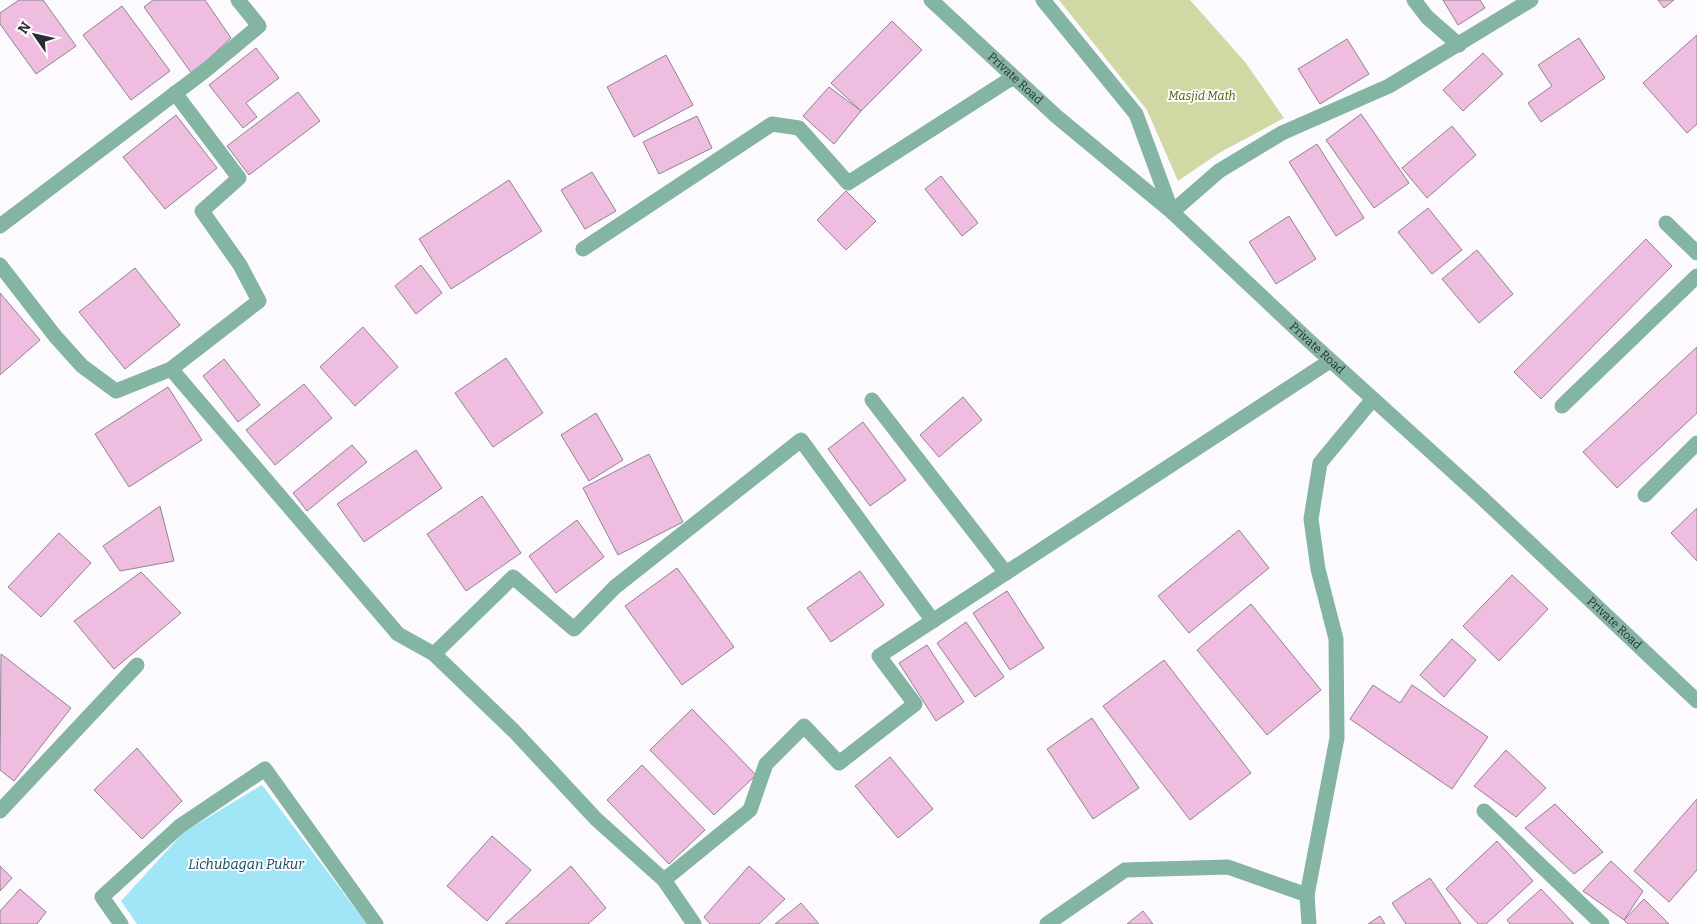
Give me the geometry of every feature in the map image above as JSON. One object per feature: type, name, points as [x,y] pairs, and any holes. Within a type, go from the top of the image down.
[{"type":"street","points":[[0,226],[206,70],[259,26],[238,0]]},
{"type":"street","name":"Private Road","points":[[931,0],[1056,116],[1172,212],[1330,360],[1481,497],[1697,701]]},
{"type":"street","points":[[1043,0],[1136,114],[1172,212],[1219,171],[1282,133],[1390,86],[1531,0]]},
{"type":"street","points":[[1414,0],[1427,17],[1459,45]]},
{"type":"street","points":[[583,249],[772,124],[799,128],[848,183],[1015,78]]},
{"type":"street","points":[[0,265],[55,336],[82,366],[116,391],[171,369],[259,301],[240,265],[202,211],[238,178],[175,93]]},
{"type":"street","points":[[1666,223],[1697,253]]},
{"type":"street","points":[[1562,406],[1697,276]]},
{"type":"street","points":[[664,880],[750,810],[766,764],[804,726],[839,763],[915,704],[879,656],[1330,360]]},
{"type":"street","points":[[171,369],[398,634],[434,654],[514,732],[596,819],[664,880],[694,924]]},
{"type":"street","points":[[1309,924],[1307,895],[1337,738],[1336,639],[1318,569],[1311,519],[1320,464],[1373,399]]},
{"type":"street","points":[[872,400],[1006,574]]},
{"type":"street","points":[[434,654],[513,577],[574,629],[615,587],[801,440],[933,621]]},
{"type":"street","points":[[1645,495],[1697,442]]},
{"type":"street","points":[[0,811],[137,665]]},
{"type":"street","points":[[121,924],[102,897],[180,826],[265,770],[376,924]]},
{"type":"street","points":[[1484,811],[1602,924]]},
{"type":"street","points":[[1047,924],[1125,870],[1228,867],[1307,895]]},
{"type":"green space","name":"Masjid Math","points":[[1059,0],[1190,0],[1245,62],[1284,118],[1219,153],[1178,181],[1147,110]]},
{"type":"water","name":"Lichubagan Pukur","points":[[262,785],[367,924],[137,924],[121,901],[184,832]]},
{"type":"building","points":[[19,0],[43,0],[76,46],[36,74],[0,24],[0,13]]},
{"type":"building","points":[[153,0],[205,0],[231,38],[192,74],[144,7]]},
{"type":"building","points":[[1443,0],[1480,0],[1485,8],[1458,25]]},
{"type":"building","points":[[1658,0],[1674,0],[1664,8]]},
{"type":"building","points":[[122,6],[170,71],[131,100],[83,35]]},
{"type":"building","points":[[892,21],[922,50],[861,111],[831,83]]},
{"type":"building","points":[[1697,35],[1697,124],[1687,133],[1643,83]]},
{"type":"building","points":[[1579,38],[1605,78],[1541,122],[1528,103],[1552,86],[1538,65]]},
{"type":"building","points":[[1347,39],[1369,74],[1320,104],[1298,69]]},
{"type":"building","points":[[256,48],[279,78],[246,103],[257,117],[243,128],[209,85]]},
{"type":"building","points":[[1483,53],[1503,74],[1463,111],[1443,90]]},
{"type":"building","points":[[666,55],[693,105],[634,137],[607,87]]},
{"type":"building","points":[[829,87],[861,111],[834,144],[803,116]]},
{"type":"building","points":[[298,92],[320,121],[249,175],[227,146]]},
{"type":"building","points":[[1361,114],[1409,183],[1374,208],[1326,140]]},
{"type":"building","points":[[176,115],[217,168],[165,209],[123,157]]},
{"type":"building","points":[[697,116],[712,148],[659,174],[643,142]]},
{"type":"building","points":[[1452,126],[1476,155],[1427,198],[1402,168]]},
{"type":"building","points":[[1317,144],[1364,218],[1336,236],[1289,162]]},
{"type":"building","points":[[592,172],[616,211],[585,229],[561,190]]},
{"type":"building","points":[[941,176],[978,223],[962,236],[925,189]]},
{"type":"building","points":[[509,180],[542,231],[451,289],[419,239]]},
{"type":"building","points":[[846,191],[876,221],[846,250],[817,220]]},
{"type":"building","points":[[1428,208],[1462,250],[1432,274],[1398,232]]},
{"type":"building","points":[[1289,216],[1316,259],[1276,284],[1249,242]]},
{"type":"building","points":[[1646,239],[1672,266],[1541,399],[1514,372]]},
{"type":"building","points":[[1477,250],[1513,294],[1479,323],[1442,279]]},
{"type":"building","points":[[421,265],[442,293],[416,314],[395,286]]},
{"type":"building","points":[[135,268],[180,325],[125,369],[79,312]]},
{"type":"building","points":[[0,293],[40,340],[0,375]]},
{"type":"building","points":[[363,327],[398,367],[355,406],[320,367]]},
{"type":"building","points":[[1697,347],[1697,413],[1617,488],[1583,452]]},
{"type":"building","points":[[506,358],[543,413],[493,447],[455,393]]},
{"type":"building","points":[[224,359],[260,405],[238,422],[203,376]]},
{"type":"building","points":[[304,384],[332,418],[275,465],[246,430]]},
{"type":"building","points":[[168,387],[202,440],[129,487],[95,434]]},
{"type":"building","points":[[963,397],[982,420],[939,457],[920,435]]},
{"type":"building","points":[[596,413],[623,460],[589,481],[561,435]]},
{"type":"building","points":[[863,422],[906,480],[870,506],[828,449]]},
{"type":"building","points":[[352,445],[367,462],[307,511],[293,493]]},
{"type":"building","points":[[416,450],[442,488],[364,542],[337,504]]},
{"type":"building","points":[[649,454],[683,522],[618,555],[583,488]]},
{"type":"building","points":[[482,496],[521,553],[466,591],[427,534]]},
{"type":"building","points":[[160,506],[174,561],[120,571],[103,546]]},
{"type":"building","points":[[1697,508],[1697,561],[1671,533]]},
{"type":"building","points":[[577,520],[604,557],[556,593],[529,556]]},
{"type":"building","points":[[1239,530],[1269,568],[1189,633],[1158,596]]},
{"type":"building","points":[[59,533],[91,563],[41,617],[8,587]]},
{"type":"building","points":[[677,568],[734,647],[682,685],[625,606]]},
{"type":"building","points":[[860,571],[884,605],[831,642],[807,608]]},
{"type":"building","points":[[141,572],[181,613],[114,669],[74,621]]},
{"type":"building","points":[[1512,575],[1548,609],[1499,661],[1463,626]]},
{"type":"building","points":[[1007,591],[1044,648],[1010,670],[973,613]]},
{"type":"building","points":[[1251,604],[1321,690],[1267,735],[1197,650]]},
{"type":"building","points":[[966,622],[1004,677],[975,697],[937,643]]},
{"type":"building","points":[[1452,639],[1476,660],[1444,697],[1420,675]]},
{"type":"building","points":[[927,645],[964,702],[936,721],[899,663]]},
{"type":"building","points":[[1,654],[71,708],[14,781],[0,770]]},
{"type":"building","points":[[1164,660],[1251,773],[1190,820],[1103,706]]},
{"type":"building","points":[[1373,685],[1400,703],[1412,685],[1488,737],[1452,789],[1350,719]]},
{"type":"building","points":[[692,709],[756,775],[714,815],[650,750]]},
{"type":"building","points":[[1092,718],[1139,788],[1093,819],[1047,749]]},
{"type":"building","points":[[137,748],[182,801],[142,839],[94,790]]},
{"type":"building","points":[[1506,750],[1546,788],[1516,817],[1474,786]]},
{"type":"building","points":[[890,757],[933,809],[898,838],[855,786]]},
{"type":"building","points":[[642,765],[705,830],[669,864],[607,800]]},
{"type":"building","points":[[1697,799],[1697,870],[1669,902],[1634,871]]},
{"type":"building","points":[[1555,804],[1603,852],[1574,874],[1525,828]]},
{"type":"building","points":[[492,836],[531,870],[487,921],[447,886]]},
{"type":"building","points":[[1497,841],[1533,881],[1486,924],[1478,924],[1446,889]]},
{"type":"building","points":[[1611,861],[1643,891],[1624,920],[1583,891]]},
{"type":"building","points":[[0,866],[12,878],[0,891]]},
{"type":"building","points":[[571,866],[606,908],[588,924],[505,924]]},
{"type":"building","points":[[749,866],[785,899],[759,924],[710,924],[704,917]]},
{"type":"building","points":[[1430,878],[1461,924],[1406,924],[1392,903]]},
{"type":"building","points":[[20,889],[46,912],[37,924],[0,924],[0,911]]},
{"type":"building","points":[[1541,889],[1574,924],[1510,924],[1507,920]]},
{"type":"building","points":[[1644,899],[1669,924],[1628,924],[1624,920]]},
{"type":"building","points":[[801,903],[819,924],[775,924]]},
{"type":"building","points":[[1143,911],[1153,924],[1127,924]]},
{"type":"building","points":[[1380,916],[1385,924],[1368,924]]}]
